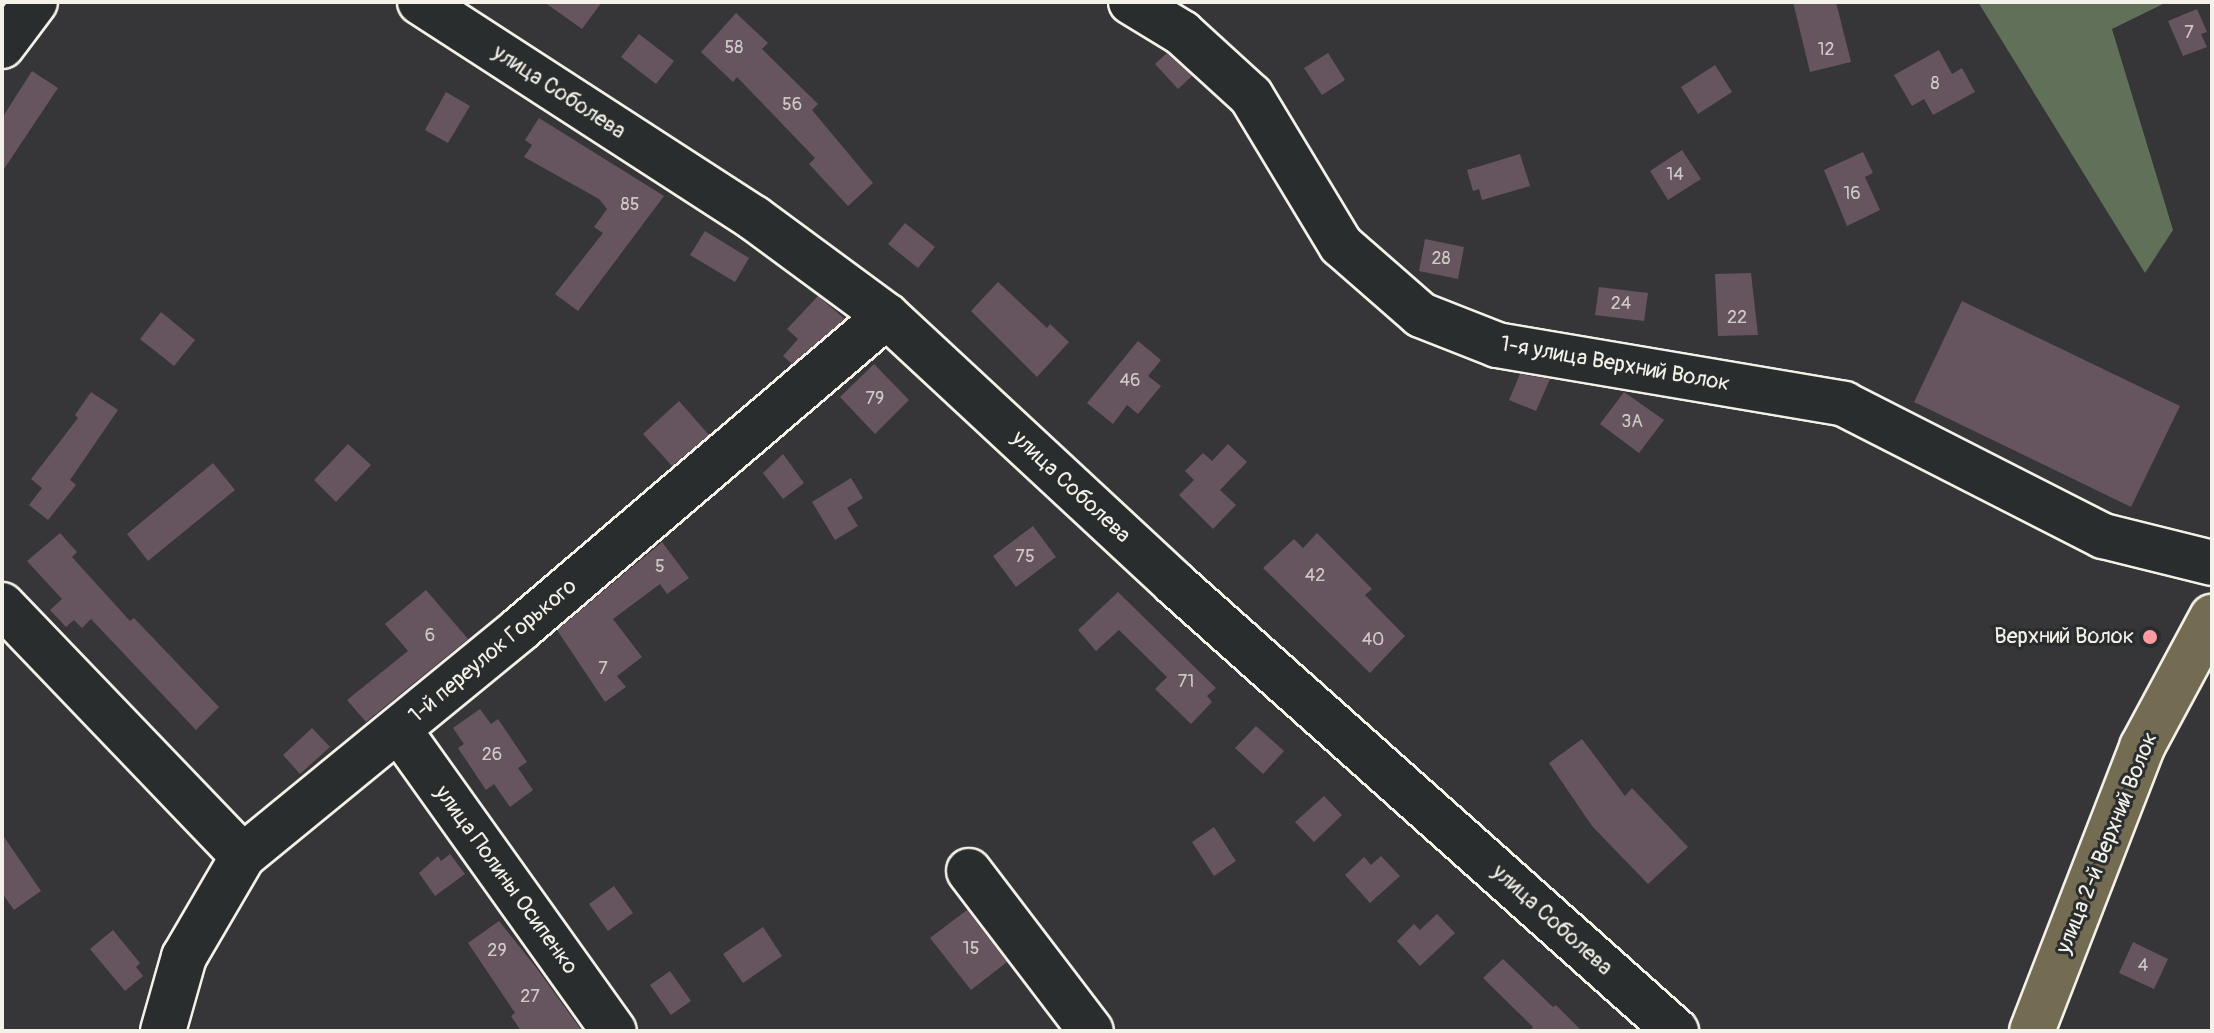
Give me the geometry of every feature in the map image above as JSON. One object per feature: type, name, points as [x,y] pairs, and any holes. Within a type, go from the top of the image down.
[{"type":"main road","name":"улица 2-й Верхний Волок","points":[[2032,1031],[2142,747],[2212,617]]},
{"type":"street","points":[[2,46],[35,2]]},
{"type":"street","name":"улица Соболева","points":[[420,2],[754,218],[887,316],[1174,583],[1676,1031]]},
{"type":"street","name":"1-я улица Верхний Волок","points":[[1131,2],[1182,33],[1251,96],[1341,245],[1421,315],[1497,345],[1844,404],[2103,536],[2212,563]]},
{"type":"street","name":"1-й переулок Горького","points":[[163,1031],[184,957],[243,856],[399,730],[887,316]]},
{"type":"street","points":[[2,605],[243,856]]},
{"type":"street","name":"улица Полины Осипенко","points":[[399,730],[614,1031]]},
{"type":"street","points":[[969,871],[1091,1031]]},
{"type":"green space","points":[[1978,2],[2167,2],[2112,29],[2173,230],[2145,273]]},
{"type":"building","points":[[544,2],[602,2],[582,29]]},
{"type":"building","points":[[1793,2],[1836,2],[1851,62],[1810,72]]},
{"type":"building","points":[[2197,9],[2207,32],[2201,34],[2207,47],[2183,56],[2168,21]]},
{"type":"building","points":[[736,13],[768,43],[762,49],[818,104],[812,110],[873,183],[848,206],[809,164],[815,158],[737,77],[733,82],[701,52]]},
{"type":"building","points":[[639,34],[674,61],[656,84],[621,57]]},
{"type":"building","points":[[1939,50],[1952,74],[1962,68],[1975,92],[1933,115],[1924,99],[1912,106],[1894,75]]},
{"type":"building","points":[[1167,53],[1192,76],[1178,89],[1155,64]]},
{"type":"building","points":[[1328,53],[1345,80],[1322,95],[1304,68]]},
{"type":"building","points":[[1715,65],[1732,92],[1698,114],[1681,87]]},
{"type":"building","points":[[32,71],[58,88],[2,172],[2,118]]},
{"type":"building","points":[[446,92],[470,106],[448,143],[425,130]]},
{"type":"building","points":[[539,118],[664,196],[578,311],[555,294],[603,233],[594,227],[607,209],[599,199],[524,157],[532,145],[525,140]]},
{"type":"building","points":[[1682,150],[1701,179],[1668,200],[1650,171]]},
{"type":"building","points":[[1863,152],[1873,173],[1865,177],[1880,210],[1847,226],[1824,170]]},
{"type":"building","points":[[1520,154],[1530,186],[1482,200],[1479,189],[1473,191],[1467,170]]},
{"type":"building","points":[[905,223],[935,247],[918,268],[888,244]]},
{"type":"building","points":[[705,231],[749,258],[735,282],[690,255]]},
{"type":"building","points":[[1425,239],[1464,247],[1458,279],[1419,271]]},
{"type":"building","points":[[1751,273],[1758,335],[1718,336],[1715,274]]},
{"type":"building","points":[[998,282],[1047,328],[1050,324],[1069,342],[1037,377],[971,311]]},
{"type":"building","points":[[1599,287],[1648,293],[1644,321],[1595,315]]},
{"type":"building","points":[[818,296],[845,319],[792,364],[783,356],[798,339],[787,329]]},
{"type":"building","points":[[1962,301],[2180,406],[2131,507],[1914,402]]},
{"type":"building","points":[[161,312],[195,340],[174,366],[140,339]]},
{"type":"building","points":[[1138,341],[1161,360],[1148,376],[1161,386],[1138,414],[1127,405],[1113,424],[1087,403]]},
{"type":"building","points":[[874,364],[909,400],[875,434],[840,397]]},
{"type":"building","points":[[1520,374],[1550,379],[1536,411],[1509,400]]},
{"type":"building","points":[[91,392],[118,410],[70,480],[76,485],[48,520],[29,505],[42,488],[31,479],[78,418],[75,415]]},
{"type":"building","points":[[1624,392],[1664,420],[1639,453],[1600,424]]},
{"type":"building","points":[[679,401],[709,435],[672,466],[643,434]]},
{"type":"building","points":[[348,444],[371,465],[336,502],[314,480]]},
{"type":"building","points":[[1228,444],[1247,462],[1220,490],[1236,505],[1213,529],[1179,495],[1194,480],[1185,471],[1203,453],[1212,461]]},
{"type":"building","points":[[783,454],[804,483],[783,499],[763,473]]},
{"type":"building","points":[[213,463],[235,490],[148,561],[127,534]]},
{"type":"building","points":[[851,478],[863,498],[847,508],[858,526],[835,540],[812,502]]},
{"type":"building","points":[[1033,526],[1056,557],[1016,587],[993,556]]},
{"type":"building","points":[[60,533],[77,552],[72,557],[130,621],[134,618],[219,707],[196,730],[91,619],[82,628],[74,620],[66,627],[50,610],[62,599],[27,561]]},
{"type":"building","points":[[1317,533],[1372,589],[1365,595],[1405,636],[1370,673],[1263,568],[1294,539],[1303,548]]},
{"type":"building","points":[[662,542],[689,578],[667,594],[660,584],[613,619],[642,657],[617,676],[626,687],[605,702],[557,630]]},
{"type":"building","points":[[426,590],[468,639],[366,722],[347,700],[408,651],[385,624]]},
{"type":"building","points":[[1118,592],[1216,688],[1207,696],[1212,702],[1191,724],[1155,689],[1167,677],[1119,630],[1096,651],[1078,630]]},
{"type":"building","points":[[480,709],[491,724],[498,719],[527,762],[518,768],[533,790],[510,807],[494,784],[486,790],[458,748],[464,744],[453,728]]},
{"type":"building","points":[[1256,726],[1284,751],[1263,774],[1235,748]]},
{"type":"building","points":[[312,728],[330,747],[300,774],[283,755]]},
{"type":"building","points":[[1582,739],[1625,796],[1632,788],[1688,847],[1648,884],[1592,826],[1549,763]]},
{"type":"building","points":[[1324,796],[1342,815],[1314,842],[1295,822]]},
{"type":"building","points":[[1214,827],[1236,861],[1214,876],[1192,842]]},
{"type":"building","points":[[2,834],[41,891],[14,910],[2,893]]},
{"type":"building","points":[[450,854],[465,874],[435,896],[419,873],[438,856],[441,861]]},
{"type":"building","points":[[1381,856],[1400,876],[1370,903],[1345,875],[1364,857],[1371,865]]},
{"type":"building","points":[[614,886],[633,913],[608,931],[589,904]]},
{"type":"building","points":[[967,910],[1007,962],[971,990],[930,938]]},
{"type":"building","points":[[1437,914],[1455,933],[1420,966],[1397,941],[1414,924],[1420,930]]},
{"type":"building","points":[[499,921],[582,1031],[521,1031],[511,1016],[515,1013],[468,943]]},
{"type":"building","points":[[763,927],[782,956],[743,983],[723,954]]},
{"type":"building","points":[[113,930],[140,963],[136,967],[143,976],[125,991],[90,949]]},
{"type":"building","points":[[2133,942],[2168,959],[2154,989],[2119,973]]},
{"type":"building","points":[[1503,959],[1582,1031],[1529,1031],[1533,1027],[1483,978]]},
{"type":"building","points":[[670,971],[691,1001],[671,1015],[650,985]]},
{"type":"place","name":"Верхний Волок","points":[[2150,637]]}]
